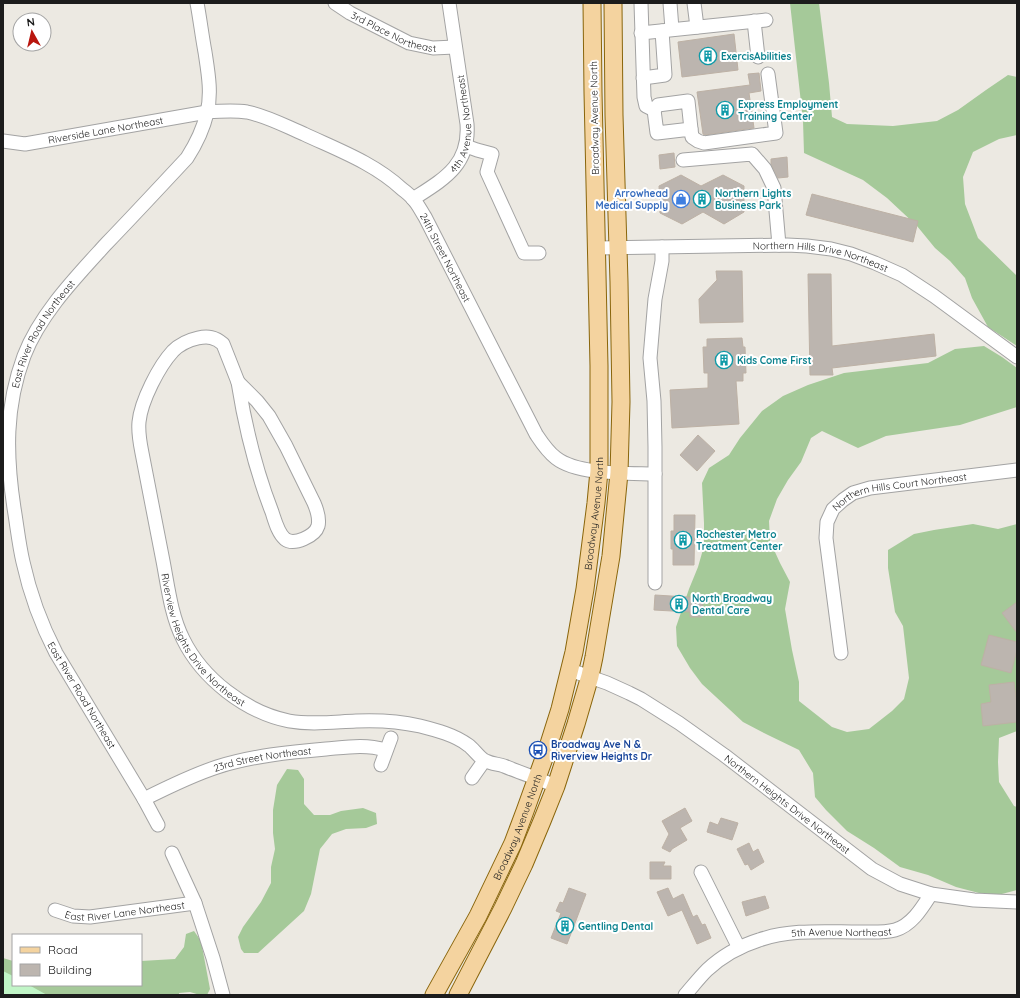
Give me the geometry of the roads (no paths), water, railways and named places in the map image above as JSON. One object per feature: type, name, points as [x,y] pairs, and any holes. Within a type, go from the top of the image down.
[{"type":"main road","name":"Broadway Avenue North","points":[[434,995],[478,916],[497,877],[515,837],[537,779],[554,731],[570,670],[585,590],[594,527],[599,471],[600,380],[592,3]]},
{"type":"main road","name":"Broadway Avenue North","points":[[458,995],[524,864],[556,786],[590,676],[611,556],[619,473],[621,402],[614,115],[613,3]]},
{"type":"street","name":"East River Road Northeast","points":[[158,825],[48,639],[33,600],[22,561],[13,501],[8,461],[8,426],[10,409],[19,372],[25,354],[39,326],[62,294],[87,264],[187,158],[200,137],[207,112],[209,97],[208,78],[197,3]]},
{"type":"street","name":"3rd Place Northeast","points":[[335,3],[350,13],[410,43],[433,48],[455,47]]},
{"type":"street","name":"4th Avenue Northeast","points":[[413,198],[448,175],[460,161],[466,146],[467,124],[449,3]]},
{"type":"street","points":[[641,3],[642,78],[644,97],[646,106],[654,110]]},
{"type":"street","points":[[642,78],[665,75],[670,3]]},
{"type":"street","points":[[694,3],[697,27]]},
{"type":"street","points":[[641,33],[760,21],[758,57]]},
{"type":"street","points":[[691,129],[657,133],[654,110],[658,105],[688,101],[692,137],[704,143],[776,133],[768,74]]},
{"type":"street","name":"Riverside Lane Northeast","points":[[3,141],[25,144],[207,112]]},
{"type":"street","name":"24th Street Northeast","points":[[207,112],[247,112],[272,120],[344,152],[384,174],[413,198],[425,217],[525,413],[541,442],[549,452],[557,459],[582,469],[619,473],[655,474]]},
{"type":"street","points":[[466,146],[492,154],[487,172],[524,253],[539,253]]},
{"type":"street","points":[[683,160],[752,154],[765,169],[774,188],[779,245]]},
{"type":"street","name":"Northern Hills Drive Northeast","points":[[596,248],[779,245],[832,249],[851,254],[902,275],[934,296],[1017,357]]},
{"type":"street","points":[[655,583],[654,409],[650,358],[655,298],[662,261],[662,247]]},
{"type":"street","name":"Riverview Heights Drive Northeast","points":[[238,382],[257,401],[269,416],[286,446],[318,511],[319,524],[317,529],[306,539],[291,542],[286,540],[277,527],[248,435],[238,382],[223,344],[218,339],[203,337],[183,343],[174,350],[160,370],[145,399],[139,422],[139,431],[170,597],[178,626],[189,650],[206,672],[223,689],[246,704],[276,718],[301,723],[386,720],[402,722],[439,731],[468,744],[484,761]]},
{"type":"street","name":"Northern Hills Court Northeast","points":[[841,653],[826,538],[827,522],[833,509],[854,493],[870,488],[1017,470]]},
{"type":"street","name":"Northern Heights Drive Northeast","points":[[570,670],[590,676],[629,693],[679,723],[724,755],[872,869],[900,884],[930,894],[974,900],[1017,902]]},
{"type":"street","name":"23rd Street Northeast","points":[[144,799],[200,773],[217,767],[254,758],[315,750],[364,746],[376,747],[389,744],[381,765]]},
{"type":"street","points":[[472,778],[484,761],[504,766],[556,786]]},
{"type":"street","points":[[172,853],[195,903],[213,958],[223,995]]},
{"type":"street","points":[[701,872],[739,948]]},
{"type":"street","name":"5th Avenue Northeast","points":[[685,995],[707,970],[739,948],[782,934],[811,931],[872,932],[895,930],[915,917],[930,894]]},
{"type":"street","name":"East River Lane Northeast","points":[[55,910],[73,916],[90,917],[195,903]]},
{"type":"place","name":"ExercisAbilities","points":[[708,56]]},
{"type":"place","name":"Express Employment Training Center","points":[[725,110]]},
{"type":"place","name":"Arrowhead Medical Supply","points":[[681,199]]},
{"type":"place","name":"Northern Lights Business Park","points":[[702,199]]},
{"type":"place","name":"Kids Come First","points":[[724,360]]},
{"type":"place","name":"Rochester Metro Treatment Center","points":[[683,540]]},
{"type":"place","name":"North Broadway Dental Care","points":[[679,604]]},
{"type":"place","name":"Broadway Ave N & Riverview Heights Dr","points":[[538,750]]},
{"type":"place","name":"Gentling Dental","points":[[565,926]]}]
